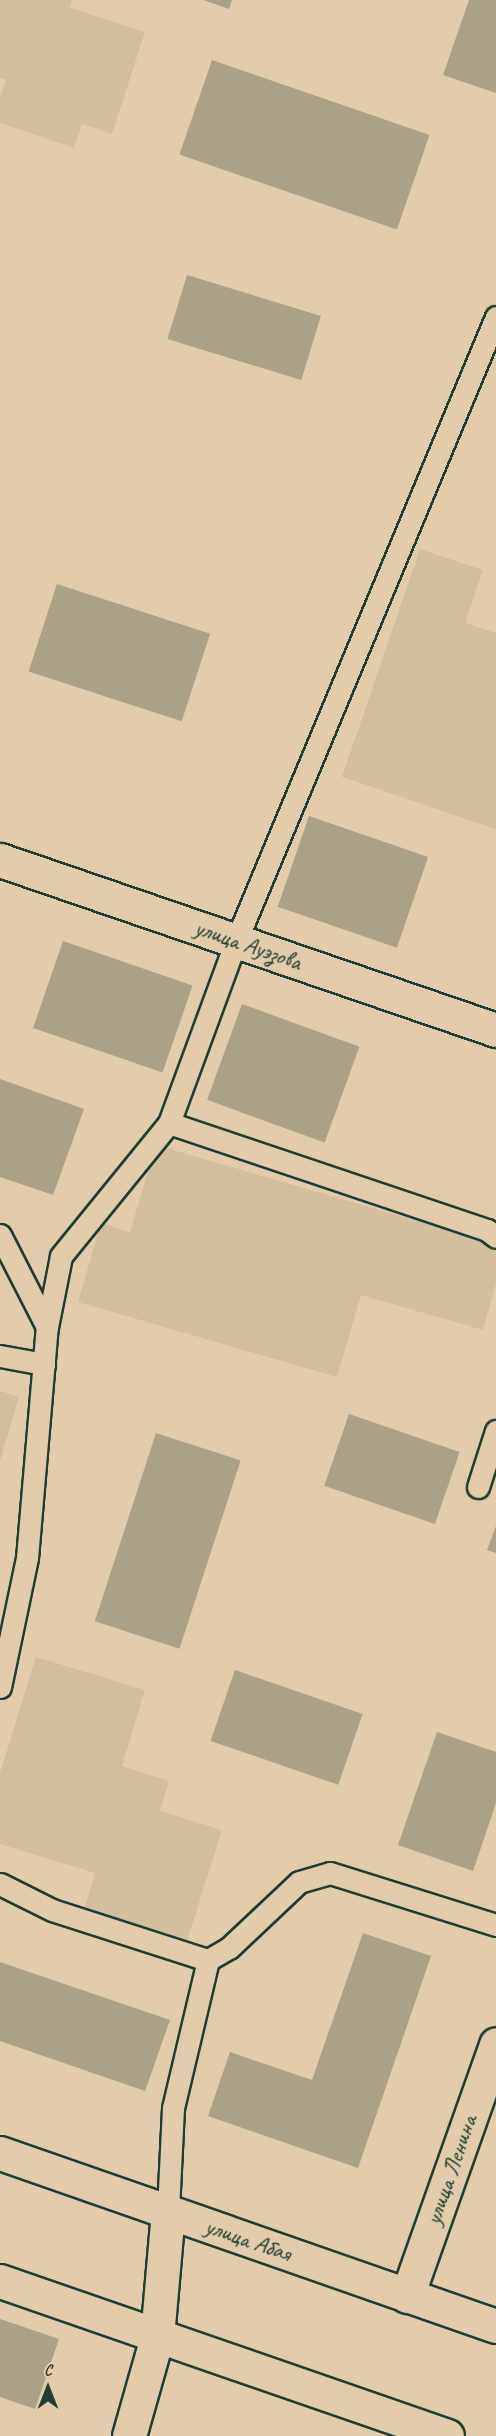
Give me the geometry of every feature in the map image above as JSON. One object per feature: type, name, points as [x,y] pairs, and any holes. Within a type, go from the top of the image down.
[{"type":"street","name":"улица Ауэзова","points":[[0,860],[496,1030]]},
{"type":"street","name":"улица Ленина","points":[[407,2296],[496,2044]]},
{"type":"street","name":"улица Абая","points":[[0,2153],[496,2326]]},
{"type":"street","points":[[129,2436],[157,2337],[168,2212]]},
{"type":"street","points":[[0,2281],[447,2436]]},
{"type":"lane","points":[[0,1687],[9,1599],[27,1558],[47,1327],[62,1256],[169,1123],[236,940],[496,317]]},
{"type":"lane","points":[[169,1123],[487,1230],[496,1237]]},
{"type":"lane","points":[[0,1235],[47,1327]]},
{"type":"lane","points":[[0,1356],[44,1364]]},
{"type":"lane","points":[[478,1487],[496,1431]]},
{"type":"lane","points":[[0,1884],[52,1910],[125,1936],[208,1960],[229,1948],[299,1882],[330,1873],[496,1925]]},
{"type":"lane","points":[[168,2212],[173,2108],[208,1960]]},
{"type":"shaded area","points":[[0,0],[72,0],[70,8],[145,32],[112,134],[82,124],[74,148],[0,123],[0,97],[6,80],[0,78]]},
{"type":"shaded area","points":[[420,549],[483,570],[465,623],[496,633],[496,829],[342,777]]},
{"type":"shaded area","points":[[156,1145],[496,1244],[496,1283],[483,1330],[361,1295],[337,1377],[78,1302],[101,1223],[130,1232]]},
{"type":"shaded area","points":[[0,1391],[19,1397],[0,1461]]},
{"type":"shaded area","points":[[36,1657],[145,1690],[122,1766],[169,1781],[160,1811],[222,1830],[187,1941],[84,1910],[95,1873],[0,1844],[0,1773]]},
{"type":"building","points":[[203,0],[232,0],[229,9]]},
{"type":"building","points":[[469,0],[496,0],[496,93],[443,75]]},
{"type":"building","points":[[212,60],[429,135],[397,229],[179,155]]},
{"type":"building","points":[[187,275],[321,316],[301,380],[167,339]]},
{"type":"building","points":[[57,584],[210,634],[182,721],[29,671]]},
{"type":"building","points":[[309,816],[428,857],[397,948],[278,907]]},
{"type":"building","points":[[63,941],[193,986],[163,1073],[33,1028]]},
{"type":"building","points":[[242,1004],[359,1047],[325,1143],[207,1100]]},
{"type":"building","points":[[0,1079],[84,1109],[53,1195],[0,1177]]},
{"type":"building","points":[[349,1414],[460,1452],[435,1524],[324,1486]]},
{"type":"building","points":[[156,1433],[241,1461],[179,1649],[95,1621]]},
{"type":"building","points":[[496,1526],[496,1553],[487,1550]]},
{"type":"building","points":[[235,1670],[363,1714],[338,1785],[211,1741]]},
{"type":"building","points":[[437,1732],[496,1752],[496,1803],[473,1871],[398,1845]]},
{"type":"building","points":[[363,1933],[431,1956],[358,2168],[208,2116],[230,2052],[312,2080]]},
{"type":"building","points":[[0,1962],[170,2020],[145,2091],[0,2041]]},
{"type":"building","points":[[0,2319],[59,2339],[35,2409],[0,2397]]}]
